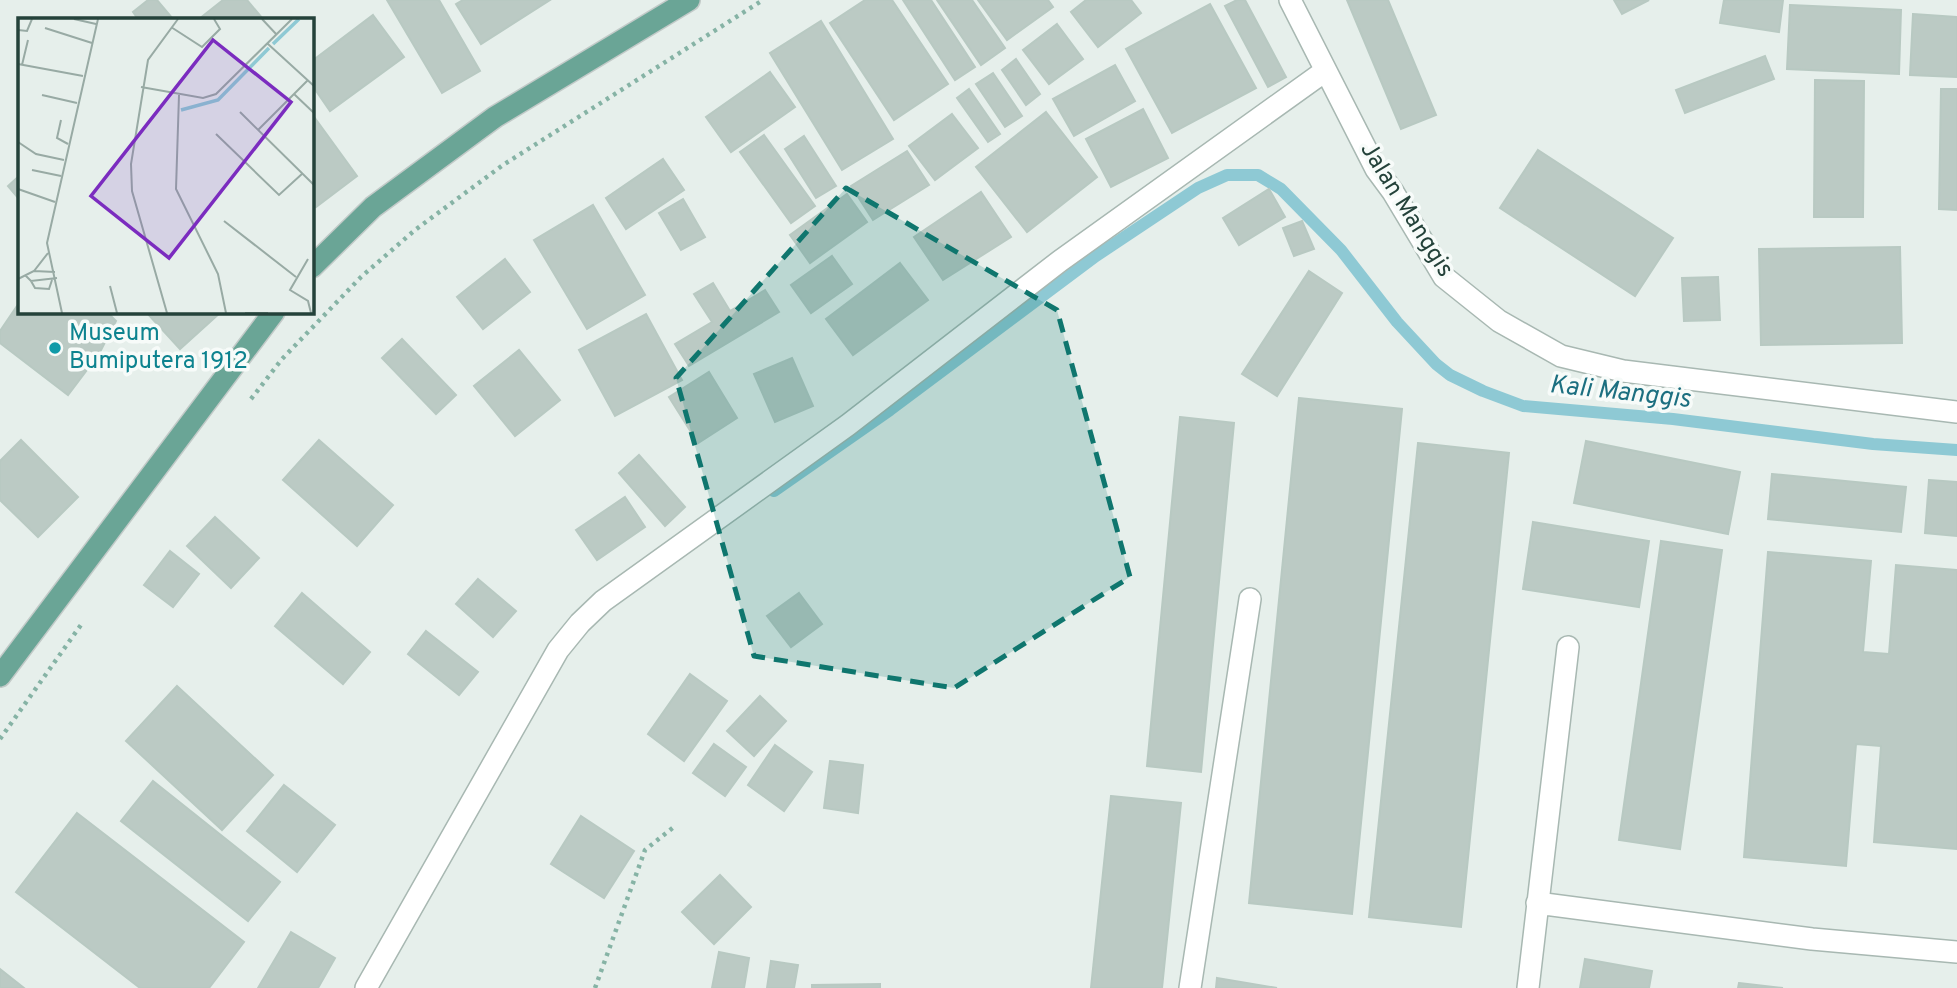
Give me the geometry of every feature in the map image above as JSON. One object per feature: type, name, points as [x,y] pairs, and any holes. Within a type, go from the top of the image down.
[{"type":"main road","points":[[313,266],[373,207],[495,117],[689,0]]},
{"type":"main road","points":[[0,676],[273,313]]},
{"type":"street","name":"Jalan Manggis","points":[[1290,0],[1376,169],[1393,192],[1444,277],[1499,321],[1561,356],[1623,371],[1957,412]]},
{"type":"street","points":[[366,988],[558,650],[603,601],[848,425],[1060,261],[1325,71]]},
{"type":"street","points":[[1189,988],[1250,599]]},
{"type":"street","points":[[1528,988],[1568,647]]},
{"type":"street","points":[[1537,903],[1812,939],[1957,952]]},
{"type":"path","points":[[248,403],[282,359],[361,276],[415,230],[503,165],[763,0]]},
{"type":"path","points":[[0,739],[89,614]]},
{"type":"path","points":[[595,988],[645,850],[675,826]]},
{"type":"highlighted area","points":[[846,188],[1057,310],[1130,577],[954,688],[754,656],[676,378]]},
{"type":"building","points":[[148,0],[157,0],[172,18],[137,18],[133,12]]},
{"type":"building","points":[[223,0],[247,0],[262,18],[200,18]]},
{"type":"building","points":[[387,0],[439,0],[480,71],[442,93]]},
{"type":"building","points":[[463,0],[550,0],[481,44],[456,4]]},
{"type":"building","points":[[865,0],[892,0],[948,84],[894,120],[830,23]]},
{"type":"building","points":[[903,0],[931,0],[975,67],[955,80]]},
{"type":"building","points":[[937,0],[972,0],[1005,48],[981,65]]},
{"type":"building","points":[[978,0],[1048,0],[1053,7],[1007,40]]},
{"type":"building","points":[[1086,0],[1131,0],[1141,13],[1098,47],[1071,12]]},
{"type":"building","points":[[1237,0],[1245,0],[1286,77],[1268,87],[1225,6]]},
{"type":"building","points":[[1347,0],[1388,0],[1436,115],[1401,129]]},
{"type":"building","points":[[1614,0],[1649,0],[1622,14]]},
{"type":"building","points":[[1724,0],[1783,0],[1779,32],[1720,23]]},
{"type":"building","points":[[1210,4],[1256,88],[1172,133],[1126,49]]},
{"type":"building","points":[[1790,5],[1901,10],[1899,74],[1787,69]]},
{"type":"building","points":[[1913,14],[1957,17],[1957,77],[1910,75]]},
{"type":"building","points":[[373,15],[404,57],[330,111],[313,86],[313,60]]},
{"type":"building","points":[[821,21],[893,139],[842,170],[770,53]]},
{"type":"building","points":[[1057,24],[1083,59],[1049,84],[1023,50]]},
{"type":"building","points":[[1765,56],[1774,79],[1685,113],[1676,90]]},
{"type":"building","points":[[1016,59],[1040,94],[1026,105],[1002,70]]},
{"type":"building","points":[[1115,65],[1135,101],[1074,136],[1053,99]]},
{"type":"building","points":[[770,72],[795,107],[731,152],[706,117]]},
{"type":"building","points":[[993,73],[1022,116],[1005,127],[976,84]]},
{"type":"building","points":[[1815,80],[1864,81],[1863,217],[1814,217]]},
{"type":"building","points":[[969,89],[1000,134],[988,142],[957,98]]},
{"type":"building","points":[[1941,89],[1957,89],[1957,210],[1939,209]]},
{"type":"building","points":[[1143,109],[1168,158],[1111,187],[1086,139]]},
{"type":"building","points":[[1046,112],[1097,177],[1027,232],[976,167]]},
{"type":"building","points":[[952,114],[978,148],[935,180],[909,146]]},
{"type":"building","points":[[313,115],[357,176],[316,207],[313,202]]},
{"type":"building","points":[[764,135],[815,206],[791,223],[740,152]]},
{"type":"building","points":[[804,136],[836,186],[816,198],[785,149]]},
{"type":"building","points":[[1538,150],[1673,238],[1635,296],[1500,208]]},
{"type":"building","points":[[907,151],[929,185],[873,220],[851,186]]},
{"type":"building","points":[[663,159],[684,190],[626,229],[606,198]]},
{"type":"building","points":[[18,177],[18,198],[8,186]]},
{"type":"building","points":[[1269,189],[1285,217],[1239,245],[1223,218]]},
{"type":"building","points":[[981,192],[1011,237],[943,280],[914,237]]},
{"type":"building","points":[[847,194],[867,222],[810,263],[790,235]]},
{"type":"building","points":[[683,199],[705,237],[681,250],[659,213]]},
{"type":"building","points":[[593,205],[645,295],[587,329],[534,240]]},
{"type":"building","points":[[1302,221],[1314,249],[1294,256],[1283,228]]},
{"type":"building","points":[[1900,247],[1902,343],[1761,345],[1759,249]]},
{"type":"building","points":[[832,256],[852,284],[811,313],[791,285]]},
{"type":"building","points":[[505,259],[530,292],[483,329],[457,297]]},
{"type":"building","points":[[900,263],[928,300],[853,355],[826,319]]},
{"type":"building","points":[[1309,271],[1342,293],[1277,396],[1242,374]]},
{"type":"building","points":[[1718,277],[1720,320],[1684,321],[1682,278]]},
{"type":"building","points":[[713,283],[730,311],[765,290],[779,312],[689,366],[675,344],[712,322],[694,294]]},
{"type":"building","name":"Museum Bumiputera 1912","points":[[18,304],[18,313],[108,313],[116,321],[99,354],[68,395],[0,343],[0,331]]},
{"type":"building","points":[[147,313],[220,313],[180,349]]},
{"type":"building","points":[[646,314],[682,380],[615,416],[579,350]]},
{"type":"building","points":[[402,339],[456,395],[436,414],[382,358]]},
{"type":"building","points":[[519,350],[560,400],[515,436],[474,386]]},
{"type":"building","points":[[792,358],[813,406],[775,422],[754,374]]},
{"type":"building","points":[[709,372],[737,418],[698,443],[669,397]]},
{"type":"building","points":[[1299,398],[1402,409],[1352,914],[1249,903]]},
{"type":"building","points":[[1180,417],[1234,423],[1201,772],[1147,766]]},
{"type":"building","points":[[21,440],[78,497],[38,537],[0,500],[0,461]]},
{"type":"building","points":[[319,440],[393,505],[357,546],[283,480]]},
{"type":"building","points":[[1586,441],[1740,472],[1728,534],[1574,503]]},
{"type":"building","points":[[1418,443],[1509,453],[1461,927],[1369,917]]},
{"type":"building","points":[[639,455],[685,507],[665,526],[619,473]]},
{"type":"building","points":[[1772,474],[1906,487],[1901,532],[1768,519]]},
{"type":"building","points":[[1929,480],[1957,482],[1957,536],[1925,533]]},
{"type":"building","points":[[625,497],[645,527],[597,560],[576,530]]},
{"type":"building","points":[[215,517],[259,558],[231,588],[187,546]]},
{"type":"building","points":[[1533,522],[1649,541],[1639,607],[1523,589]]},
{"type":"building","points":[[1661,541],[1722,550],[1680,849],[1619,840]]},
{"type":"building","points":[[170,551],[199,574],[173,607],[144,585]]},
{"type":"building","points":[[1768,552],[1871,561],[1863,652],[1889,654],[1896,565],[1957,570],[1957,849],[1874,842],[1881,746],[1856,744],[1846,866],[1744,857]]},
{"type":"building","points":[[478,579],[516,611],[493,637],[456,604]]},
{"type":"building","points":[[302,593],[370,652],[343,684],[275,626]]},
{"type":"building","points":[[799,593],[822,624],[791,647],[767,616]]},
{"type":"building","points":[[426,631],[478,672],[459,695],[408,654]]},
{"type":"building","points":[[690,674],[727,701],[684,761],[648,734]]},
{"type":"building","points":[[177,686],[273,775],[222,830],[126,741]]},
{"type":"building","points":[[760,696],[786,721],[754,756],[727,731]]},
{"type":"building","points":[[714,744],[746,767],[725,796],[693,773]]},
{"type":"building","points":[[775,745],[812,772],[784,811],[748,785]]},
{"type":"building","points":[[830,761],[863,765],[858,813],[824,808]]},
{"type":"building","points":[[153,781],[280,882],[248,921],[121,821]]},
{"type":"building","points":[[284,785],[335,825],[297,872],[247,831]]},
{"type":"building","points":[[1111,796],[1181,803],[1162,988],[1091,988]]},
{"type":"building","points":[[77,813],[244,942],[209,988],[140,988],[16,892]]},
{"type":"building","points":[[581,816],[634,851],[604,898],[551,864]]},
{"type":"building","points":[[720,875],[751,907],[714,944],[682,912]]},
{"type":"building","points":[[291,932],[335,958],[318,988],[258,988]]},
{"type":"building","points":[[719,952],[749,958],[744,988],[712,988]]},
{"type":"building","points":[[1585,959],[1652,971],[1649,988],[1580,988]]},
{"type":"building","points":[[771,961],[798,965],[794,988],[767,988]]},
{"type":"building","points":[[0,969],[24,988],[0,988]]},
{"type":"building","points":[[1217,978],[1277,988],[1216,988]]},
{"type":"building","points":[[1739,983],[1783,988],[1738,988]]},
{"type":"building","points":[[880,984],[880,988],[812,988],[812,985]]},
{"type":"waterway","name":"Kali Manggis","points":[[774,491],[890,410],[1096,256],[1198,188],[1227,175],[1258,175],[1281,189],[1341,250],[1397,322],[1436,364],[1450,375],[1483,391],[1523,406],[1673,419],[1873,444],[1957,450]]},
{"type":"place","name":"Museum Bumiputera 1912","points":[[55,348]]}]
